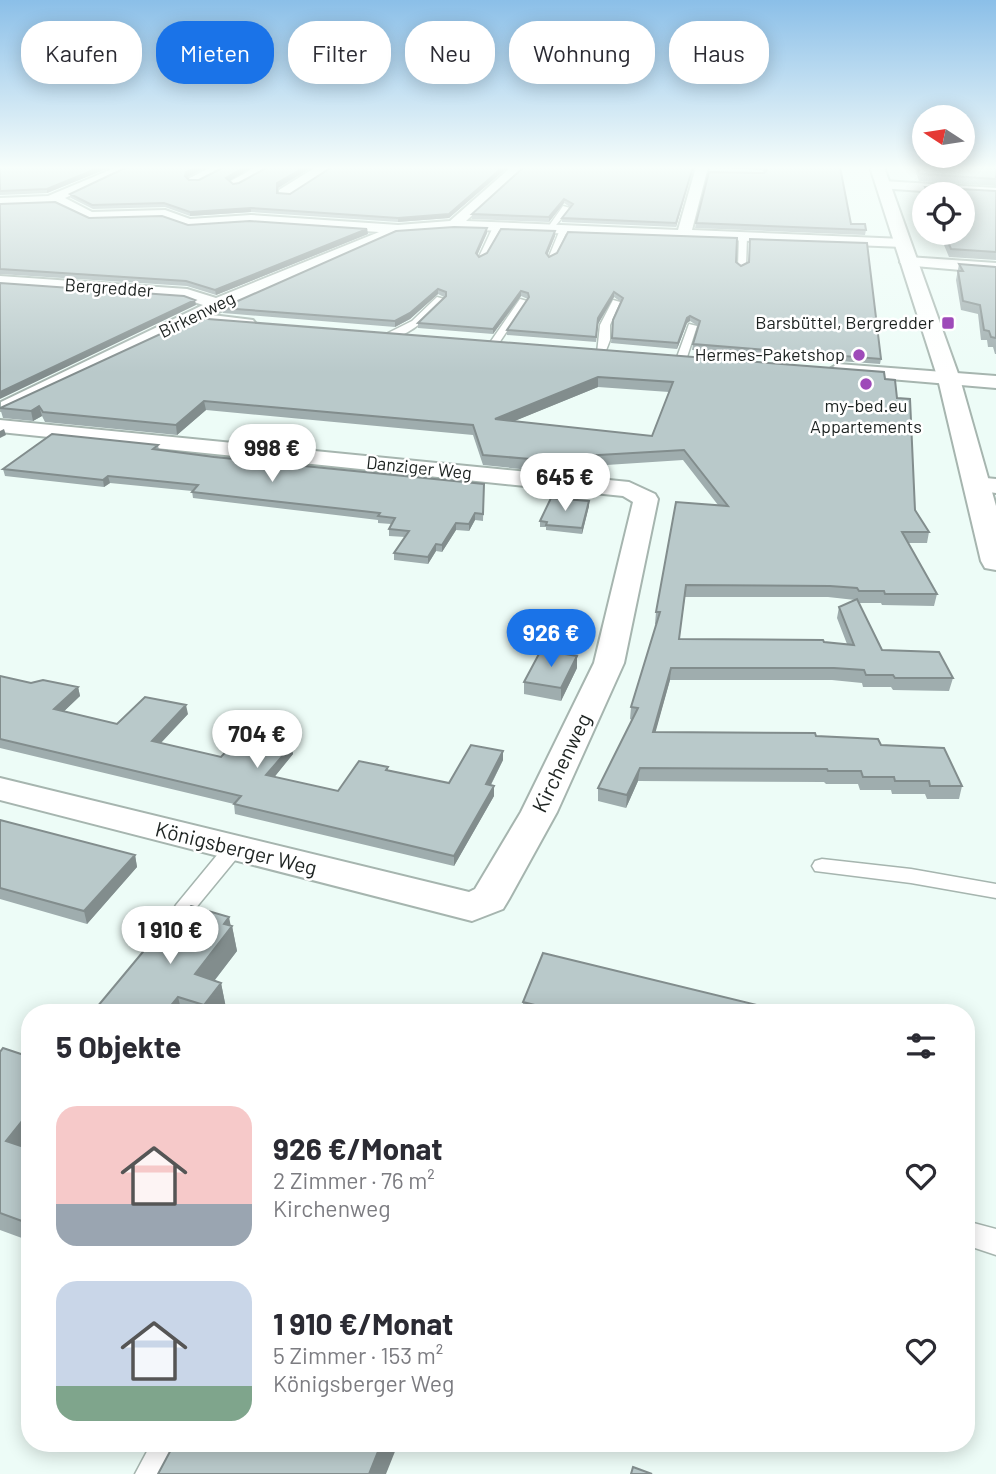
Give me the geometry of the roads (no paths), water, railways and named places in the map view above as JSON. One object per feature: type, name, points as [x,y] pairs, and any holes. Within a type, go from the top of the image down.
[{"type":"street","name":"Birkenweg","points":[[0,410],[194,318],[217,304],[381,236]]},
{"type":"street","points":[[739,236],[906,253],[996,268]]},
{"type":"street","points":[[900,236],[986,485],[996,561]]},
{"type":"street","name":"Bergredder","points":[[0,281],[187,293],[217,304]]},
{"type":"street","points":[[194,318],[269,326]]},
{"type":"street","points":[[382,335],[422,339]]},
{"type":"street","points":[[470,342],[521,345]]},
{"type":"street","points":[[825,369],[996,382]]},
{"type":"street","name":"Danziger Weg","points":[[0,426],[629,489]]},
{"type":"street","name":"Kirchenweg","points":[[472,907],[489,900],[539,812],[609,663],[646,499],[629,489]]},
{"type":"street","name":"Königsberger Weg","points":[[0,789],[472,907]]},
{"type":"lane","points":[[481,257],[492,236]]},
{"type":"lane","points":[[551,257],[556,236]]},
{"type":"lane","points":[[742,267],[743,236]]},
{"type":"lane","points":[[382,335],[415,323],[440,299]]},
{"type":"lane","points":[[494,344],[523,301]]},
{"type":"lane","points":[[601,351],[605,340],[605,325],[616,302]]},
{"type":"lane","points":[[684,357],[692,326]]},
{"type":"lane","points":[[183,910],[234,848]]},
{"type":"lane","points":[[822,866],[911,876],[996,891]]},
{"type":"lane","points":[[975,1236],[996,1242]]},
{"type":"lane","points":[[151,1474],[163,1452]]},
{"type":"place","name":"Barsbüttel, Bergredder","points":[[948,323]]},
{"type":"place","name":"Hermes-Paketshop","points":[[859,355]]},
{"type":"place","name":"my-bed.eu Appartements","points":[[866,384]]}]
